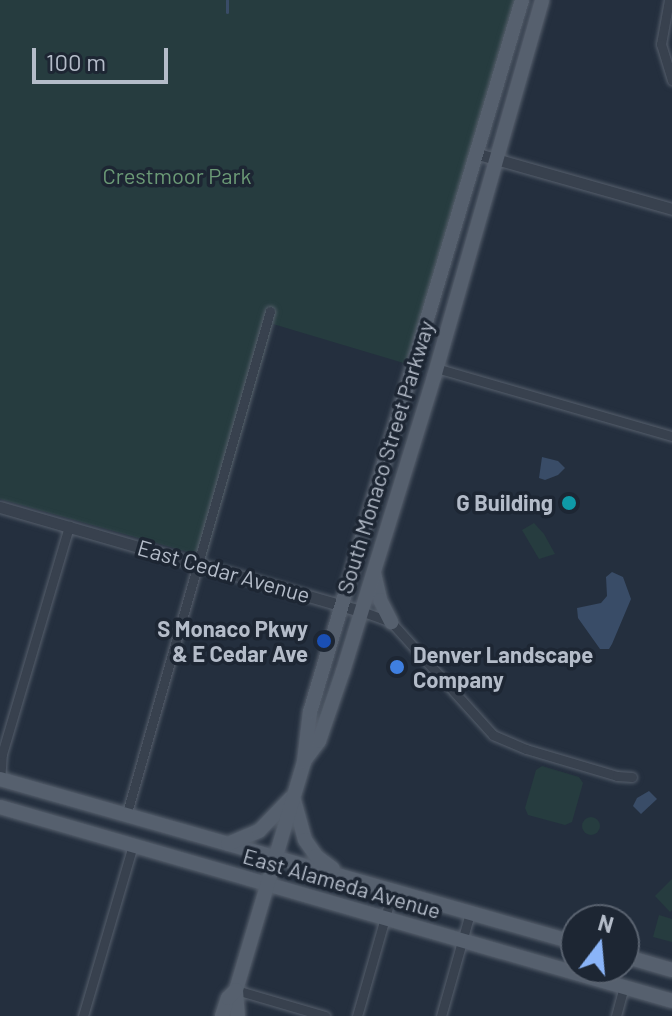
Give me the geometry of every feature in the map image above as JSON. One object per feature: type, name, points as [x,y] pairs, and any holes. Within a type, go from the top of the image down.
[{"type":"main road","name":"South Monaco Street Parkway","points":[[236,990],[304,762],[310,712],[522,0]]},
{"type":"main road","name":"South Monaco Street Parkway","points":[[304,762],[322,733],[374,571],[542,0]]},
{"type":"main road","points":[[436,368],[430,350],[438,319],[438,289]]},
{"type":"main road","points":[[414,371],[421,377],[421,386],[413,414],[414,440]]},
{"type":"main road","points":[[374,571],[380,600],[391,622]]},
{"type":"main road","name":"East Alameda Avenue","points":[[0,780],[560,938]]},
{"type":"main road","points":[[228,844],[259,831],[294,795]]},
{"type":"main road","points":[[294,795],[298,824],[309,848],[324,863],[347,878]]},
{"type":"main road","name":"East Alameda Avenue","points":[[0,807],[672,1001]]},
{"type":"main road","points":[[640,961],[672,970]]},
{"type":"main road","points":[[222,1016],[228,998],[236,990]]},
{"type":"main road","points":[[236,990],[238,1016]]},
{"type":"street","points":[[669,0],[661,44],[672,80]]},
{"type":"street","points":[[478,154],[672,209]]},
{"type":"street","points":[[126,816],[270,311]]},
{"type":"street","points":[[436,368],[672,436]]},
{"type":"street","name":"East Cedar Avenue","points":[[0,507],[343,605],[391,622],[493,735],[577,764],[617,776],[632,777]]},
{"type":"street","points":[[0,780],[2,754],[69,526]]},
{"type":"street","points":[[83,1016],[133,845]]},
{"type":"street","points":[[357,1016],[393,890]]},
{"type":"street","points":[[441,1016],[470,913]]},
{"type":"street","points":[[616,1016],[624,987]]},
{"type":"street","points":[[236,990],[325,1016]]},
{"type":"green space","name":"Crestmoor Park","points":[[0,0],[515,0],[407,364],[273,324],[206,557],[0,499]]},
{"type":"green space","points":[[534,523],[555,554],[539,559],[522,530]]},
{"type":"green space","points":[[542,766],[579,777],[583,783],[572,822],[565,825],[528,815],[525,808],[536,770]]},
{"type":"green space","points":[[591,817],[600,826],[591,835],[582,826]]},
{"type":"green space","points":[[672,879],[672,910],[670,912],[655,896]]},
{"type":"green space","points":[[659,915],[672,919],[672,942],[653,937]]},
{"type":"water","points":[[542,457],[558,461],[565,468],[558,475],[545,480],[539,478]]},
{"type":"water","points":[[612,572],[623,577],[631,599],[609,649],[600,649],[578,618],[577,608],[601,603],[607,596],[606,577]]},
{"type":"water","points":[[649,791],[657,799],[641,814],[633,806],[637,798]]},
{"type":"waterway","points":[[227,0],[227,12]]},
{"type":"place","name":"G Building","points":[[569,503]]},
{"type":"place","name":"S Monaco Pkwy & E Cedar Ave","points":[[324,641]]},
{"type":"place","name":"Denver Landscape Company","points":[[397,667]]}]
